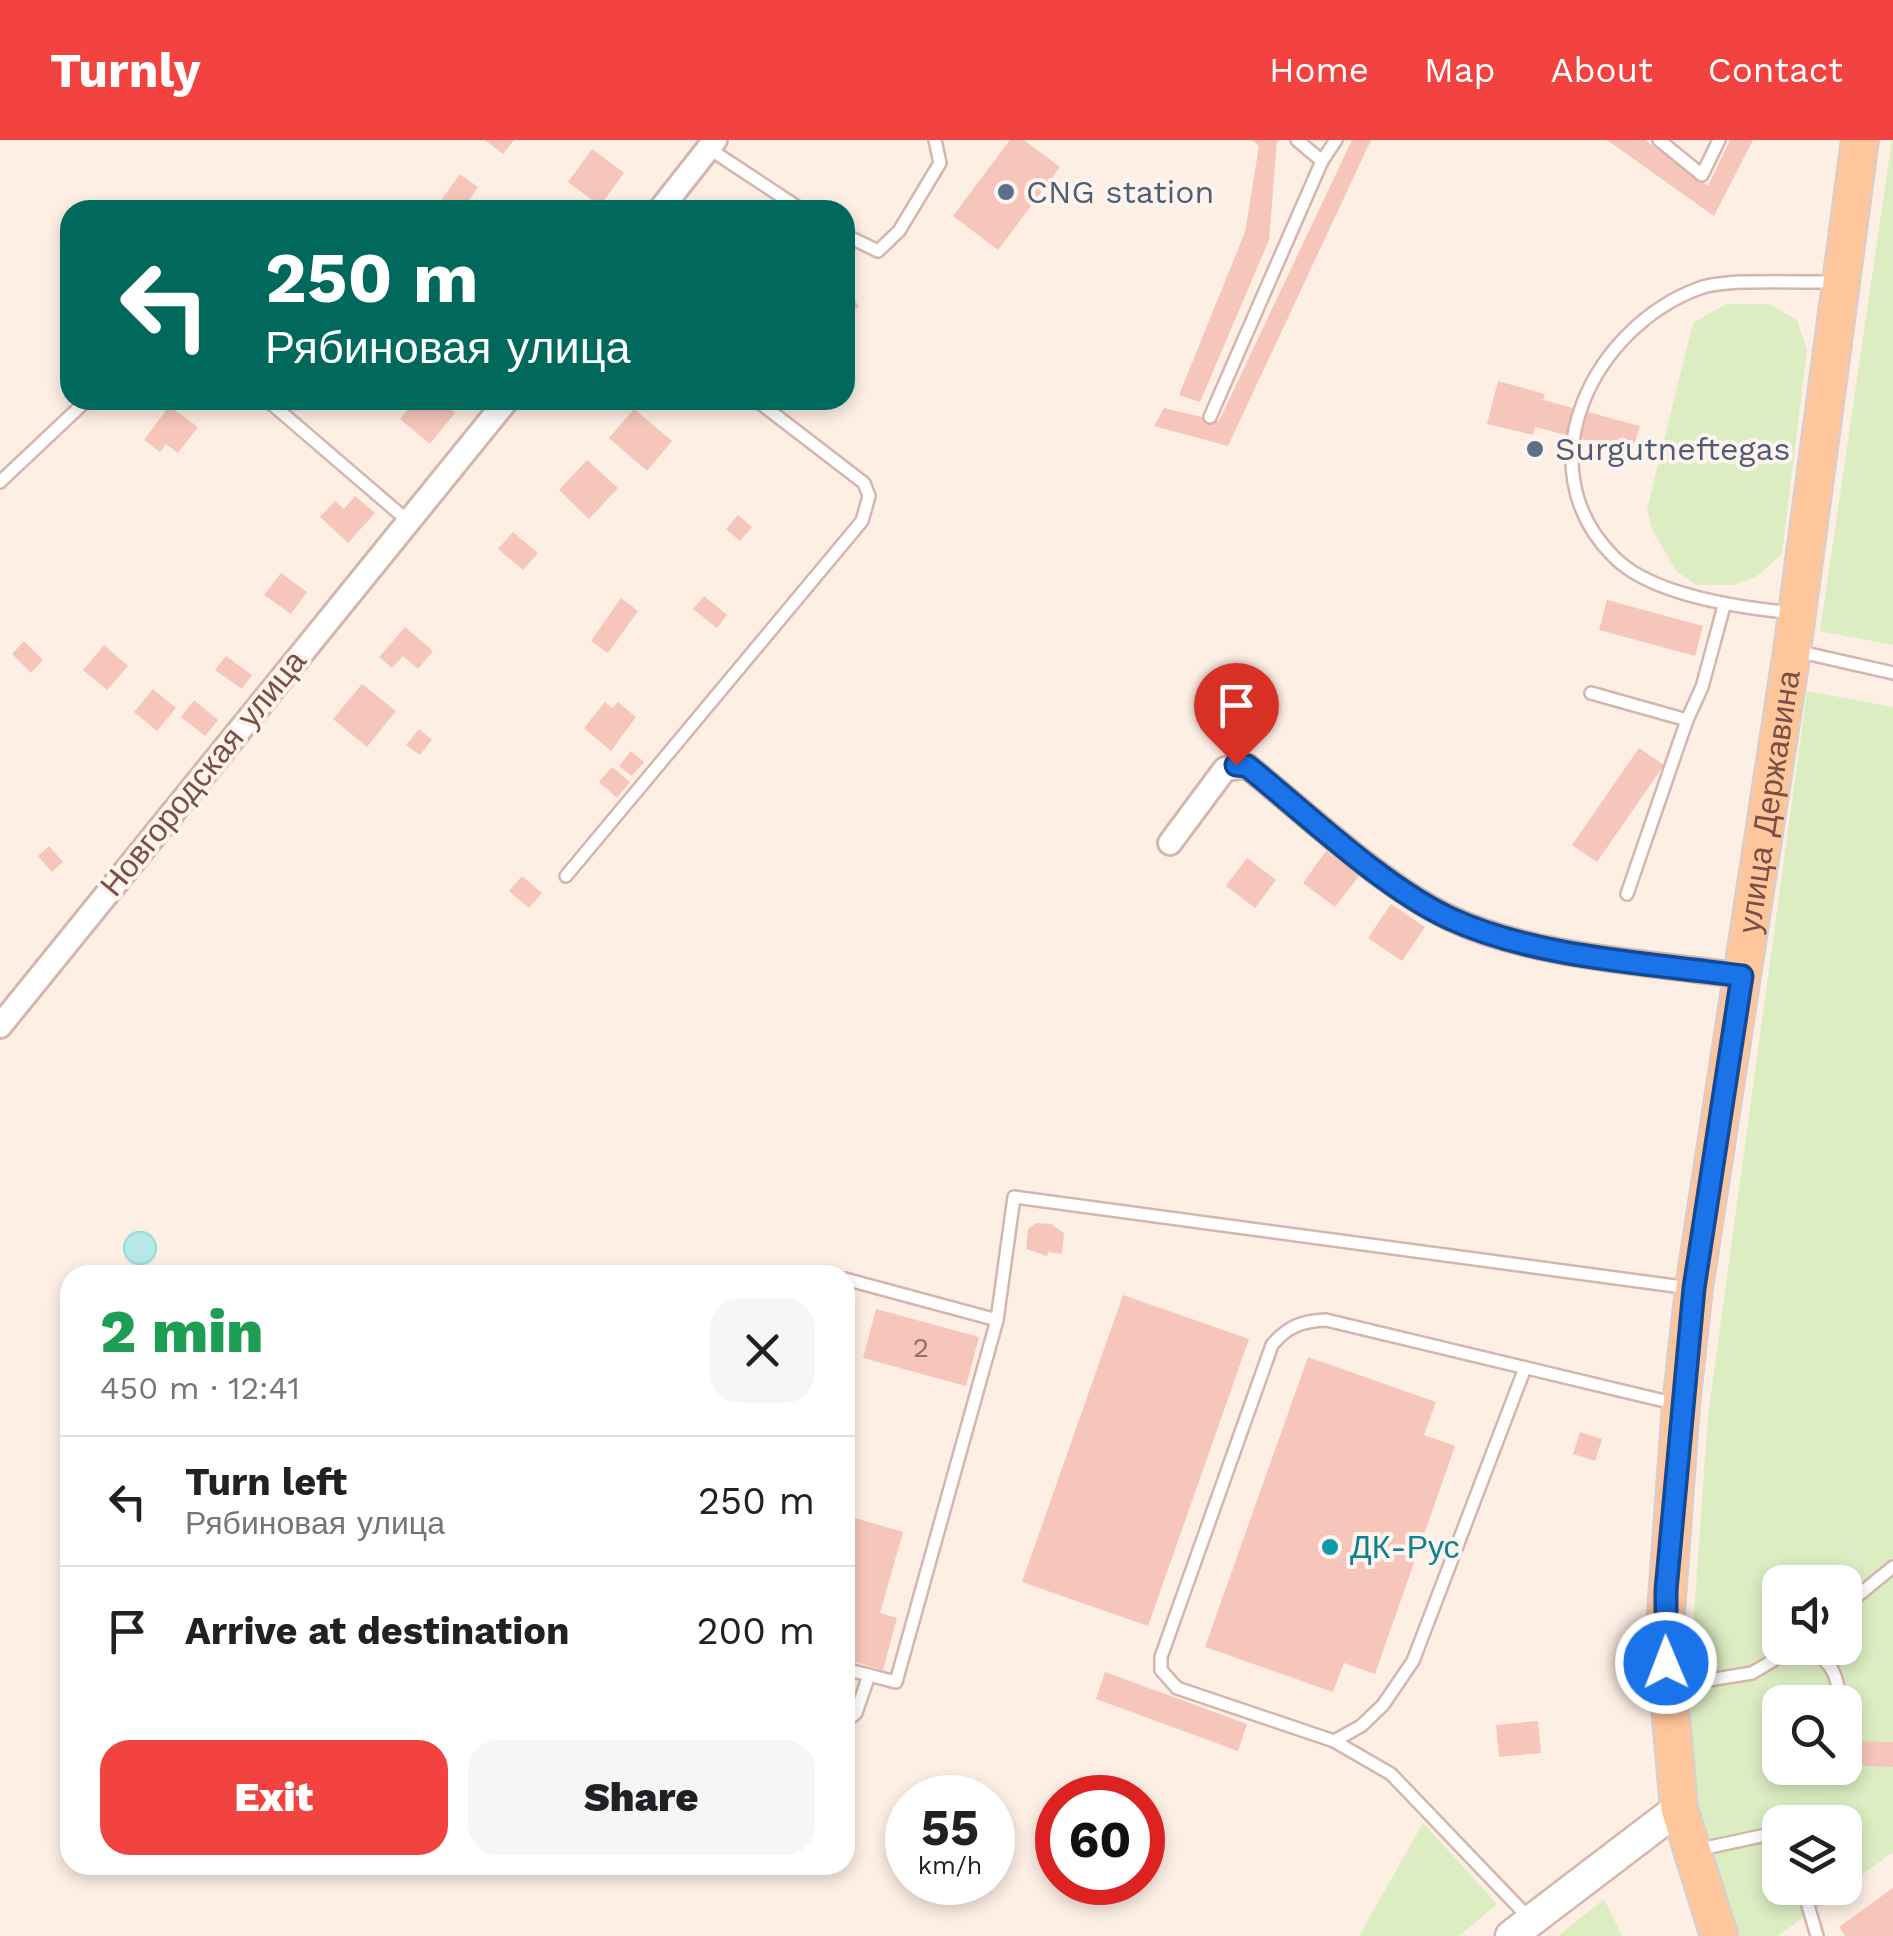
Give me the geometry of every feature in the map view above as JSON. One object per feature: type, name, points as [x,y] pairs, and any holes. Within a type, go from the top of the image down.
[{"type":"main road","name":"улица Державина","points":[[1719,1936],[1680,1808],[1668,1686],[1664,1623],[1681,1405],[1694,1288],[1792,651],[1860,140]]},
{"type":"street","points":[[668,200],[711,144]]},
{"type":"street","name":"Новгородская улица","points":[[0,1026],[499,410]]},
{"type":"street","points":[[1170,843],[1225,769],[1247,766],[1410,896],[1449,918],[1508,941],[1742,976]]},
{"type":"street","points":[[1521,1928],[1680,1808]]},
{"type":"lane","points":[[855,239],[878,251],[900,231],[940,163],[935,140]]},
{"type":"lane","points":[[1297,140],[1322,162]]},
{"type":"lane","points":[[1210,417],[1322,162],[1336,140]]},
{"type":"lane","points":[[1659,140],[1702,175],[1719,140]]},
{"type":"lane","points":[[711,144],[788,200]]},
{"type":"lane","points":[[1796,613],[1724,606],[1667,586],[1614,558],[1580,506],[1572,462],[1577,416],[1596,370],[1640,319],[1703,286],[1842,282]]},
{"type":"lane","points":[[0,482],[76,410]]},
{"type":"lane","points":[[279,410],[408,521]]},
{"type":"lane","points":[[566,876],[862,520],[869,496],[864,483],[769,410]]},
{"type":"lane","points":[[1627,894],[1702,687],[1724,606]]},
{"type":"lane","points":[[1792,651],[1893,673]]},
{"type":"lane","points":[[1591,693],[1687,720]]},
{"type":"lane","points":[[855,1672],[896,1682],[997,1320],[1014,1197],[1694,1288]]},
{"type":"lane","points":[[855,1282],[997,1320]]},
{"type":"lane","points":[[1521,1928],[1391,1774],[1334,1741],[1178,1688],[1161,1670],[1161,1657],[1272,1344],[1285,1330],[1305,1320],[1326,1320],[1681,1405]]},
{"type":"lane","points":[[1334,1741],[1361,1726],[1383,1705],[1413,1661],[1525,1368]]},
{"type":"lane","points":[[1862,1593],[1893,1568]]},
{"type":"lane","points":[[1668,1686],[1752,1673],[1766,1665]]},
{"type":"lane","points":[[855,1714],[869,1675]]},
{"type":"lane","points":[[1692,1851],[1762,1836]]},
{"type":"lane","points":[[1808,1905],[1817,1936]]},
{"type":"green space","points":[[1893,140],[1893,645],[1820,631]]},
{"type":"green space","points":[[1726,304],[1769,304],[1797,320],[1807,350],[1782,554],[1757,576],[1734,585],[1697,585],[1677,572],[1652,529],[1647,509],[1693,323]]},
{"type":"green space","points":[[1807,691],[1893,707],[1893,1852],[1862,1875],[1862,1805],[1762,1805],[1762,1905],[1821,1905],[1778,1936],[1739,1936],[1693,1792],[1690,1670],[1708,1416]]},
{"type":"green space","points":[[1423,1823],[1497,1904],[1459,1936],[1359,1936]]},
{"type":"green space","points":[[1604,1899],[1622,1936],[1558,1936]]},
{"type":"water","points":[[140,1232],[152,1236],[156,1248],[152,1260],[140,1264],[128,1260],[124,1248],[128,1236]]},
{"type":"building","points":[[485,140],[514,140],[503,154]]},
{"type":"building","name":"CNG station","points":[[1010,140],[1024,140],[1060,167],[998,250],[953,216]]},
{"type":"building","points":[[1252,140],[1277,140],[1269,240],[1200,402],[1179,395],[1245,232],[1259,146]]},
{"type":"building","points":[[1352,140],[1371,140],[1228,446],[1154,426],[1164,408],[1219,421]]},
{"type":"building","points":[[1607,140],[1645,140],[1708,186],[1730,140],[1753,140],[1714,216]]},
{"type":"building","points":[[592,149],[624,173],[604,200],[592,200],[568,182]]},
{"type":"building","points":[[460,174],[478,187],[469,200],[441,200]]},
{"type":"building","points":[[1498,381],[1545,394],[1543,400],[1640,426],[1632,452],[1535,427],[1533,435],[1487,424]]},
{"type":"building","points":[[166,410],[175,410],[198,427],[178,453],[166,444],[160,452],[144,440]]},
{"type":"building","points":[[407,410],[455,413],[430,444],[400,419]]},
{"type":"building","points":[[635,410],[672,441],[647,471],[609,438]]},
{"type":"building","points":[[587,460],[618,488],[589,519],[559,490]]},
{"type":"building","points":[[355,496],[375,513],[348,543],[320,517],[335,501],[344,509]]},
{"type":"building","points":[[738,515],[752,527],[740,541],[726,529]]},
{"type":"building","points":[[513,532],[538,553],[523,570],[498,549]]},
{"type":"building","points":[[281,573],[307,592],[291,614],[264,595]]},
{"type":"building","points":[[704,596],[727,615],[717,628],[693,609]]},
{"type":"building","points":[[621,598],[638,611],[608,653],[591,641]]},
{"type":"building","points":[[1607,600],[1703,626],[1695,656],[1599,630]]},
{"type":"building","points":[[405,627],[433,651],[418,669],[403,656],[392,668],[379,657]]},
{"type":"building","points":[[24,641],[43,660],[31,673],[12,654]]},
{"type":"building","points":[[104,645],[128,666],[107,690],[83,670]]},
{"type":"building","points":[[226,656],[252,675],[242,689],[215,670]]},
{"type":"building","points":[[362,684],[396,711],[367,747],[333,719]]},
{"type":"building","points":[[153,689],[176,708],[157,731],[134,712]]},
{"type":"building","points":[[194,700],[218,720],[205,736],[181,717]]},
{"type":"building","points":[[605,702],[612,708],[618,702],[636,717],[611,751],[584,728]]},
{"type":"building","points":[[419,729],[432,740],[420,755],[406,745]]},
{"type":"building","points":[[1639,748],[1664,765],[1597,862],[1572,845]]},
{"type":"building","points":[[631,751],[644,762],[632,776],[619,766]]},
{"type":"building","points":[[612,767],[630,782],[617,798],[599,782]]},
{"type":"building","points":[[49,846],[63,862],[52,872],[38,856]]},
{"type":"building","points":[[1326,851],[1359,876],[1335,907],[1303,883]]},
{"type":"building","points":[[1247,858],[1276,880],[1255,908],[1226,886]]},
{"type":"building","points":[[522,876],[542,893],[529,908],[509,891]]},
{"type":"building","points":[[1391,904],[1425,927],[1402,961],[1368,938]]},
{"type":"building","points":[[1036,1223],[1051,1224],[1064,1233],[1062,1254],[1048,1252],[1047,1256],[1026,1249],[1028,1229]]},
{"type":"building","points":[[1123,1295],[1249,1339],[1148,1626],[1022,1582]]},
{"type":"building","points":[[876,1309],[979,1337],[966,1386],[863,1358]]},
{"type":"building","name":"ДК-Рус","points":[[1308,1357],[1436,1402],[1424,1435],[1455,1446],[1375,1674],[1344,1663],[1333,1692],[1205,1647]]},
{"type":"building","points":[[1580,1432],[1602,1439],[1595,1461],[1573,1454]]},
{"type":"building","points":[[855,1518],[903,1532],[880,1613],[897,1618],[883,1670],[855,1662]]},
{"type":"building","points":[[1105,1672],[1247,1724],[1238,1751],[1096,1699]]},
{"type":"building","points":[[1538,1721],[1541,1753],[1499,1757],[1496,1725]]},
{"type":"building","points":[[1862,1741],[1893,1742],[1893,1767],[1862,1766]]},
{"type":"building","points":[[1893,1888],[1893,1936],[1845,1936],[1839,1927]]},
{"type":"place","name":"CNG station","points":[[1006,192]]},
{"type":"place","name":"Surgutneftegas","points":[[1535,449]]},
{"type":"place","name":"ДК-Рус","points":[[1330,1547]]},
{"type":"route","points":[[1236,765],[1247,766],[1410,896],[1449,918],[1508,941],[1742,976],[1694,1288],[1681,1405],[1666,1590],[1666,1663]]}]
